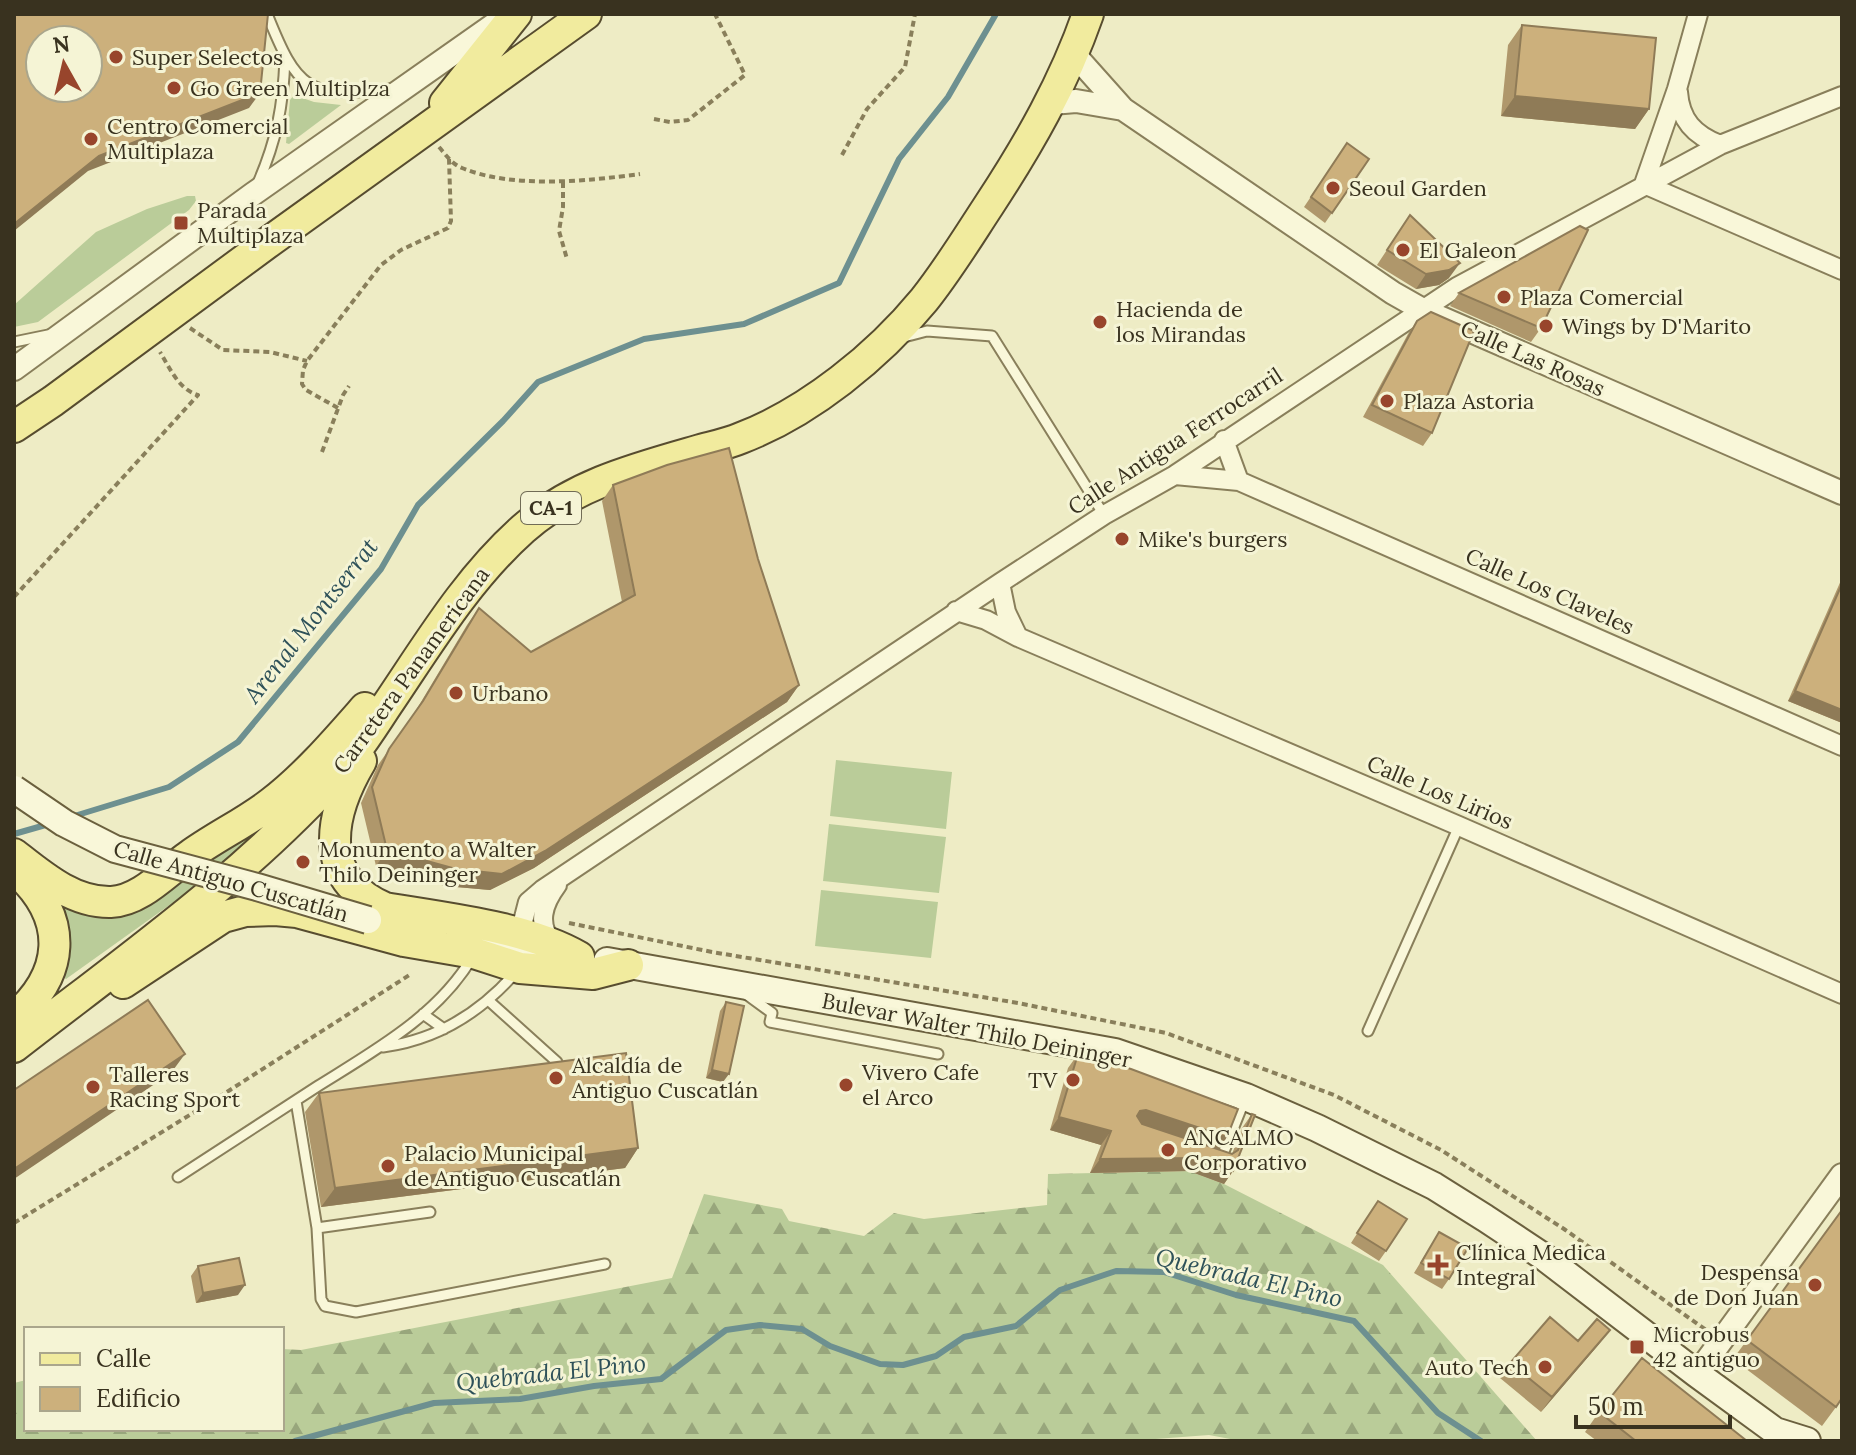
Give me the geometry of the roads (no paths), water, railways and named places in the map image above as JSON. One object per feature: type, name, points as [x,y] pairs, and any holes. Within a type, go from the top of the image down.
[{"type":"main road","points":[[430,126],[513,14]]},
{"type":"main road","points":[[14,427],[586,14]]},
{"type":"main road","name":"Carretera Panamericana","points":[[14,1047],[185,914],[309,803],[345,764],[464,590],[528,525],[574,494],[626,471],[741,438],[797,410],[854,370],[885,342],[923,301],[1014,167],[1052,103],[1088,14]]},
{"type":"main road","points":[[14,435],[53,401]]},
{"type":"main road","points":[[14,854],[47,881],[90,899],[111,902],[146,888],[286,791],[368,705],[464,590]]},
{"type":"main road","points":[[434,635],[398,706],[344,792],[336,829],[337,853],[343,877],[355,892],[385,908],[593,974],[628,965]]},
{"type":"main road","name":"Calle Antiguo Cuscatlán","points":[[14,789],[64,823],[115,849],[141,858],[257,887],[368,920],[519,950]]},
{"type":"main road","points":[[14,868],[37,892],[51,920],[55,954],[43,987],[14,1018]]},
{"type":"main road","points":[[14,896],[29,916],[41,945],[43,987]]},
{"type":"main road","points":[[14,1054],[223,917],[245,911],[297,912],[404,941],[474,953],[566,951]]},
{"type":"main road","name":"Bulevar Walter Thilo Deininger","points":[[474,953],[564,962],[566,951],[628,965],[1115,1052],[1246,1097],[1434,1186],[1544,1257],[1779,1436],[1807,1441]]},
{"type":"street","points":[[14,369],[253,194],[513,14]]},
{"type":"street","points":[[1698,14],[1677,89],[1644,184],[1842,270]]},
{"type":"street","name":"Calle Las Rosas","points":[[1073,53],[1123,109],[1377,283],[1423,310],[1842,493]]},
{"type":"street","points":[[1677,89],[1684,120],[1705,139],[1720,145]]},
{"type":"street","name":"Calle Antigua Ferrocarril","points":[[519,950],[528,902],[563,876],[956,611],[1104,515],[1175,475],[1457,287],[1720,145],[1842,96]]},
{"type":"street","name":"Calle Las Rosas","points":[[1052,103],[1076,101],[1123,109]]},
{"type":"street","points":[[1224,440],[1239,481]]},
{"type":"street","name":"Calle Los Claveles","points":[[1175,475],[1239,481],[1842,746]]},
{"type":"street","points":[[1000,583],[1006,612],[1018,637]]},
{"type":"street","name":"Calle Los Lirios","points":[[956,611],[986,620],[1018,637],[1842,994]]},
{"type":"street","name":"Calle Antigua Ferrocarril","points":[[563,876],[546,900],[541,917],[547,937],[566,951]]},
{"type":"street","points":[[1697,1374],[1842,1175]]},
{"type":"lane","points":[[267,14],[285,59],[303,82],[322,90],[356,93],[405,88]]},
{"type":"lane","points":[[253,194],[273,150],[283,107],[285,59]]},
{"type":"lane","points":[[885,342],[927,331],[992,336],[1104,515]]},
{"type":"lane","points":[[14,342],[63,332]]},
{"type":"lane","points":[[1368,1031],[1459,826]]},
{"type":"lane","points":[[380,1047],[408,1044],[433,1036],[496,995],[519,950]]},
{"type":"lane","points":[[178,1177],[380,1047],[423,1014],[459,980],[474,953]]},
{"type":"lane","points":[[730,983],[772,1013],[770,1022],[938,1054]]},
{"type":"lane","points":[[488,1000],[557,1062]]},
{"type":"lane","points":[[423,1014],[444,1029]]},
{"type":"lane","points":[[1207,1155],[1222,1160],[1246,1097]]},
{"type":"lane","points":[[296,1101],[317,1228],[321,1299],[325,1306],[356,1312],[605,1264]]},
{"type":"lane","points":[[317,1228],[430,1212]]},
{"type":"waterway","name":"Arenal Montserrat","points":[[71,817],[169,787],[238,742],[381,569],[418,505],[538,382],[644,339],[744,324],[839,283],[899,159],[948,97],[996,14]]},
{"type":"waterway","name":"Arenal Montserrat","points":[[14,834],[49,824]]},
{"type":"waterway","name":"Quebrada El Pino","points":[[295,1441],[434,1403],[520,1399],[594,1386],[661,1379],[726,1330],[760,1325],[802,1329],[830,1346],[880,1364],[903,1365],[936,1356],[964,1337],[1016,1326],[1060,1290],[1116,1271],[1164,1272],[1236,1295],[1354,1321],[1438,1413],[1481,1441]]},
{"type":"place","name":"Super Selectos","points":[[116,57]]},
{"type":"place","name":"Go Green Multiplza","points":[[174,88]]},
{"type":"place","name":"Centro Comercial Multiplaza","points":[[91,139]]},
{"type":"place","name":"Seoul Garden","points":[[1333,188]]},
{"type":"place","name":"Parada Multiplaza","points":[[181,223]]},
{"type":"place","name":"El Galeon","points":[[1403,250]]},
{"type":"place","name":"Plaza Comercial","points":[[1504,297]]},
{"type":"place","name":"Hacienda de los Mirandas","points":[[1100,322]]},
{"type":"place","name":"Wings by D'Marito","points":[[1546,326]]},
{"type":"place","name":"Plaza Astoria","points":[[1387,401]]},
{"type":"place","name":"Mike's burgers","points":[[1122,539]]},
{"type":"place","name":"Urbano","points":[[456,693]]},
{"type":"place","name":"Monumento a Walter Thilo Deininger","points":[[303,862]]},
{"type":"place","name":"Alcaldía de Antiguo Cuscatlán","points":[[556,1078]]},
{"type":"place","name":"TV","points":[[1073,1080]]},
{"type":"place","name":"Vivero Cafe el Arco","points":[[846,1085]]},
{"type":"place","name":"Talleres Racing Sport","points":[[93,1087]]},
{"type":"place","name":"ANCALMO Corporativo","points":[[1168,1150]]},
{"type":"place","name":"Palacio Municipal de Antiguo Cuscatlán","points":[[388,1166]]},
{"type":"place","name":"Clínica Medica Integral","points":[[1438,1265]]},
{"type":"place","name":"Despensa de Don Juan","points":[[1815,1285]]},
{"type":"place","name":"Microbus 42 antiguo","points":[[1637,1347]]},
{"type":"place","name":"Auto Tech","points":[[1545,1367]]}]
